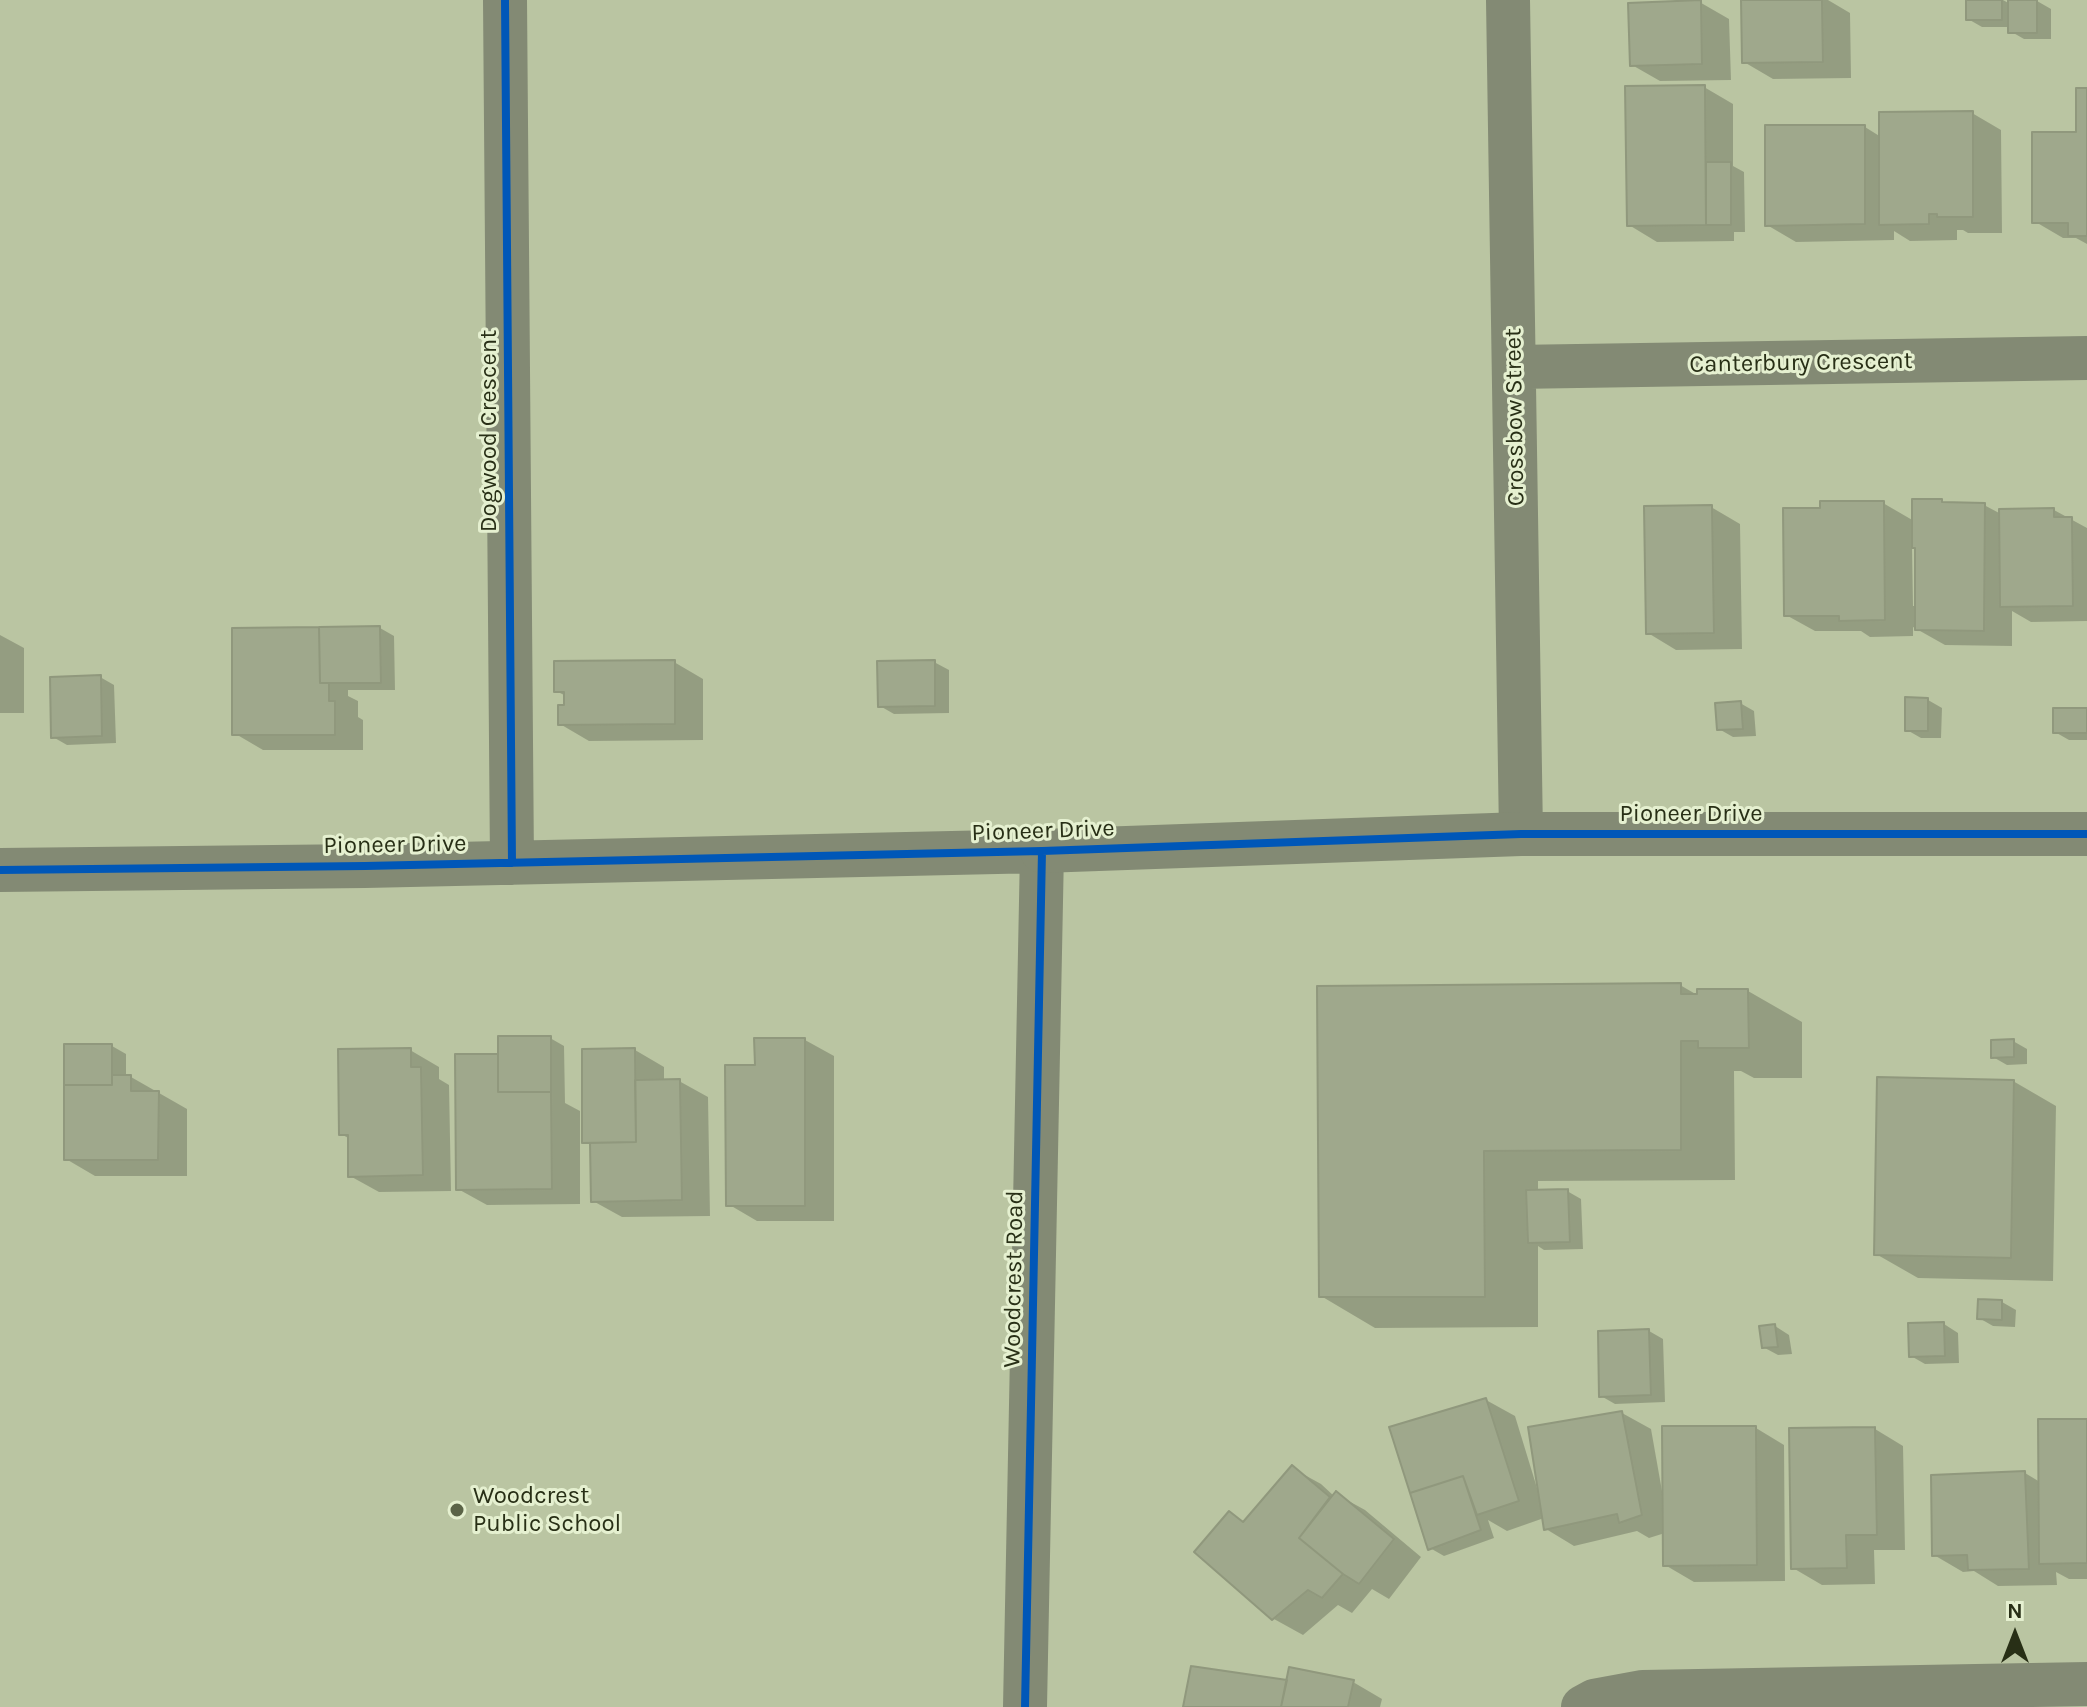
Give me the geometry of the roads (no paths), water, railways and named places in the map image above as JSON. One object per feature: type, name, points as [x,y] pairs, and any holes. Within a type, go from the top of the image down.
[{"type":"street","name":"Dogwood Crescent","points":[[505,0],[512,863]]},
{"type":"street","name":"Crossbow Street","points":[[1508,0],[1521,834]]},
{"type":"street","name":"Canterbury Crescent","points":[[1514,367],[2087,358]]},
{"type":"street","name":"Pioneer Drive","points":[[0,870],[365,866],[1042,851],[1521,834],[2087,834]]},
{"type":"street","name":"Woodcrest Road","points":[[1025,1707],[1042,851]]},
{"type":"street","points":[[1583,1707],[1594,1701],[1643,1692],[2087,1684]]},
{"type":"place","name":"Woodcrest Public School","points":[[457,1510]]}]
